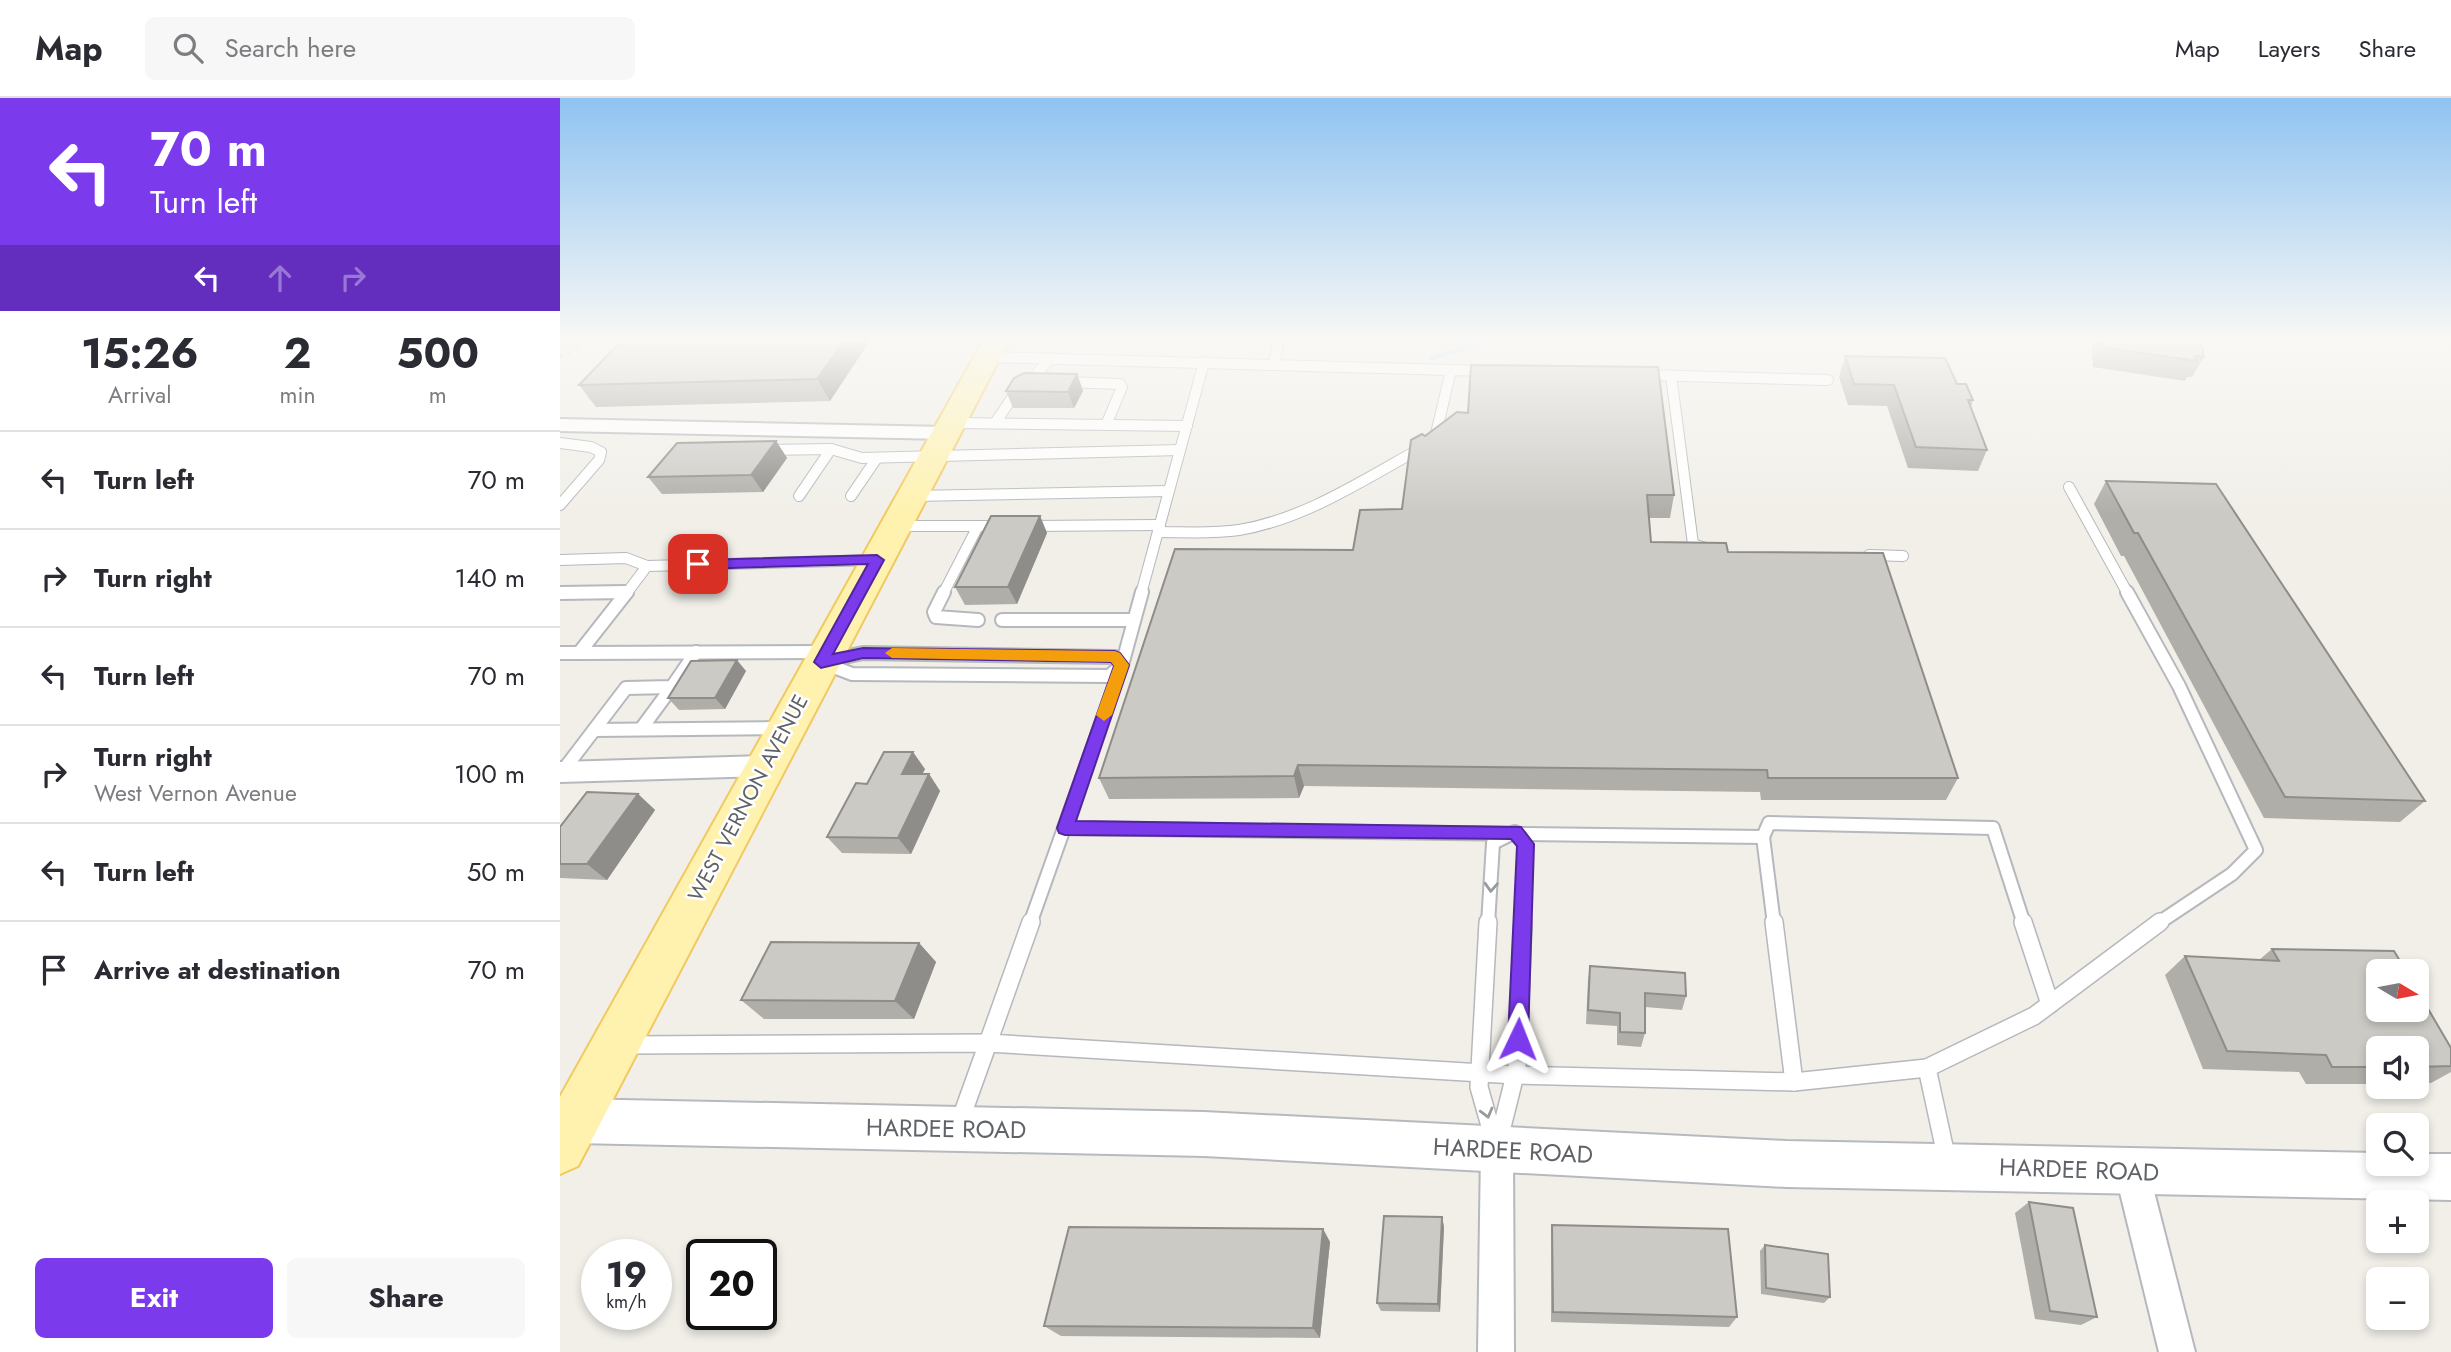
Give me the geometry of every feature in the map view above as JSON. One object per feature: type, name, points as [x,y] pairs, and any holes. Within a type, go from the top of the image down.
[{"type":"main road","name":"WEST VERNON AVENUE","points":[[567,1134],[966,398]]},
{"type":"street","points":[[560,425],[944,438]]},
{"type":"street","points":[[561,772],[765,766]]},
{"type":"street","name":"HARDEE ROAD","points":[[567,1134],[957,1129],[1204,1134],[1786,1164],[2451,1177]]},
{"type":"street","points":[[1496,1352],[1497,1151]]},
{"type":"street","points":[[2132,1172],[2176,1352]]},
{"type":"lane","points":[[995,423],[1011,398]]},
{"type":"lane","points":[[1106,425],[1118,398]]},
{"type":"lane","points":[[957,1129],[1122,665],[1194,398]]},
{"type":"lane","points":[[904,511],[978,526],[1225,531],[1258,526],[1290,516],[1436,439],[1445,398]]},
{"type":"lane","points":[[1674,398],[1693,544],[1719,552]]},
{"type":"lane","points":[[754,450],[831,449],[862,458],[877,458],[995,423],[1186,426]]},
{"type":"lane","points":[[944,438],[1180,450]]},
{"type":"lane","points":[[560,443],[591,447],[601,452],[599,460],[560,505]]},
{"type":"lane","points":[[799,496],[831,449]]},
{"type":"lane","points":[[851,496],[877,458]]},
{"type":"lane","points":[[616,1045],[988,1043],[1515,1075],[1794,1082],[1927,1068],[2034,1016],[2158,923],[2232,874],[2256,850],[2179,686],[2069,487]]},
{"type":"lane","points":[[904,511],[1169,491]]},
{"type":"lane","points":[[978,526],[933,612],[936,617],[945,619],[978,620]]},
{"type":"lane","points":[[1851,555],[1903,556]]},
{"type":"lane","points":[[560,560],[626,558],[647,566],[877,560]]},
{"type":"lane","points":[[579,653],[647,566]]},
{"type":"lane","points":[[560,593],[627,592]]},
{"type":"lane","points":[[1002,620],[1134,620]]},
{"type":"lane","points":[[560,653],[696,652],[824,657],[863,653],[963,653],[1115,657],[1122,665]]},
{"type":"lane","points":[[641,729],[696,652]]},
{"type":"lane","points":[[824,657],[852,674],[1109,676],[1122,665]]},
{"type":"lane","points":[[561,772],[626,688],[671,687]]},
{"type":"lane","points":[[594,730],[786,728]]},
{"type":"lane","points":[[1794,1082],[1763,837],[1769,823],[1993,828],[2050,1004]]},
{"type":"lane","points":[[1065,828],[1763,837]]},
{"type":"lane","points":[[1497,1151],[1479,1087],[1479,1072],[1493,844],[1515,832]]},
{"type":"lane","points":[[1497,1151],[1515,1075],[1526,844],[1515,832]]},
{"type":"lane","points":[[1927,1068],[1949,1167]]},
{"type":"building","points":[[1469,398],[1662,398],[1674,495],[1647,495],[1651,542],[1726,543],[1728,552],[1883,553],[1958,778],[1768,778],[1767,770],[1298,765],[1294,776],[1099,778],[1175,549],[1353,550],[1360,510],[1402,509],[1411,440],[1422,434],[1425,436],[1457,412],[1468,413]]},
{"type":"building","points":[[1898,398],[1972,398],[1973,400],[1968,400],[1987,450],[1916,447]]},
{"type":"building","points":[[776,441],[751,475],[648,477],[677,443]]},
{"type":"building","points":[[2106,481],[2216,484],[2425,801],[2285,797],[2138,533],[2134,533]]},
{"type":"building","points":[[991,516],[1040,516],[1008,587],[955,587]]},
{"type":"building","points":[[737,660],[715,698],[668,698],[691,661]]},
{"type":"building","points":[[884,752],[913,752],[902,774],[929,774],[898,838],[827,837],[856,783],[867,784]]},
{"type":"building","points":[[587,792],[638,794],[587,864],[560,864],[560,827]]},
{"type":"building","points":[[771,942],[919,943],[895,1001],[741,1000]]},
{"type":"building","points":[[2272,949],[2394,951],[2399,959],[2366,959],[2366,1022],[2429,1022],[2429,1010],[2451,1048],[2451,1066],[2429,1067],[2429,1036],[2366,1036],[2366,1067],[2332,1067],[2326,1055],[2227,1051],[2185,956],[2279,961]]},
{"type":"building","points":[[1590,966],[1685,973],[1686,996],[1645,993],[1645,1033],[1620,1032],[1620,1013],[1588,1010]]},
{"type":"building","points":[[2029,1202],[2073,1208],[2097,1317],[2050,1311]]},
{"type":"building","points":[[1384,1216],[1442,1217],[1438,1304],[1377,1303]]},
{"type":"building","points":[[1552,1225],[1728,1229],[1737,1317],[1553,1312]]},
{"type":"building","points":[[1069,1227],[1323,1229],[1313,1328],[1044,1326]]},
{"type":"building","points":[[1765,1245],[1828,1254],[1830,1297],[1766,1288]]},
{"type":"slow traffic","points":[[892,653],[1115,657],[1122,665],[1104,715]]},
{"type":"route","points":[[698,564],[877,560],[821,662],[863,653],[1115,657],[1122,665],[1065,828],[1515,832],[1526,844],[1518,1039]]}]
